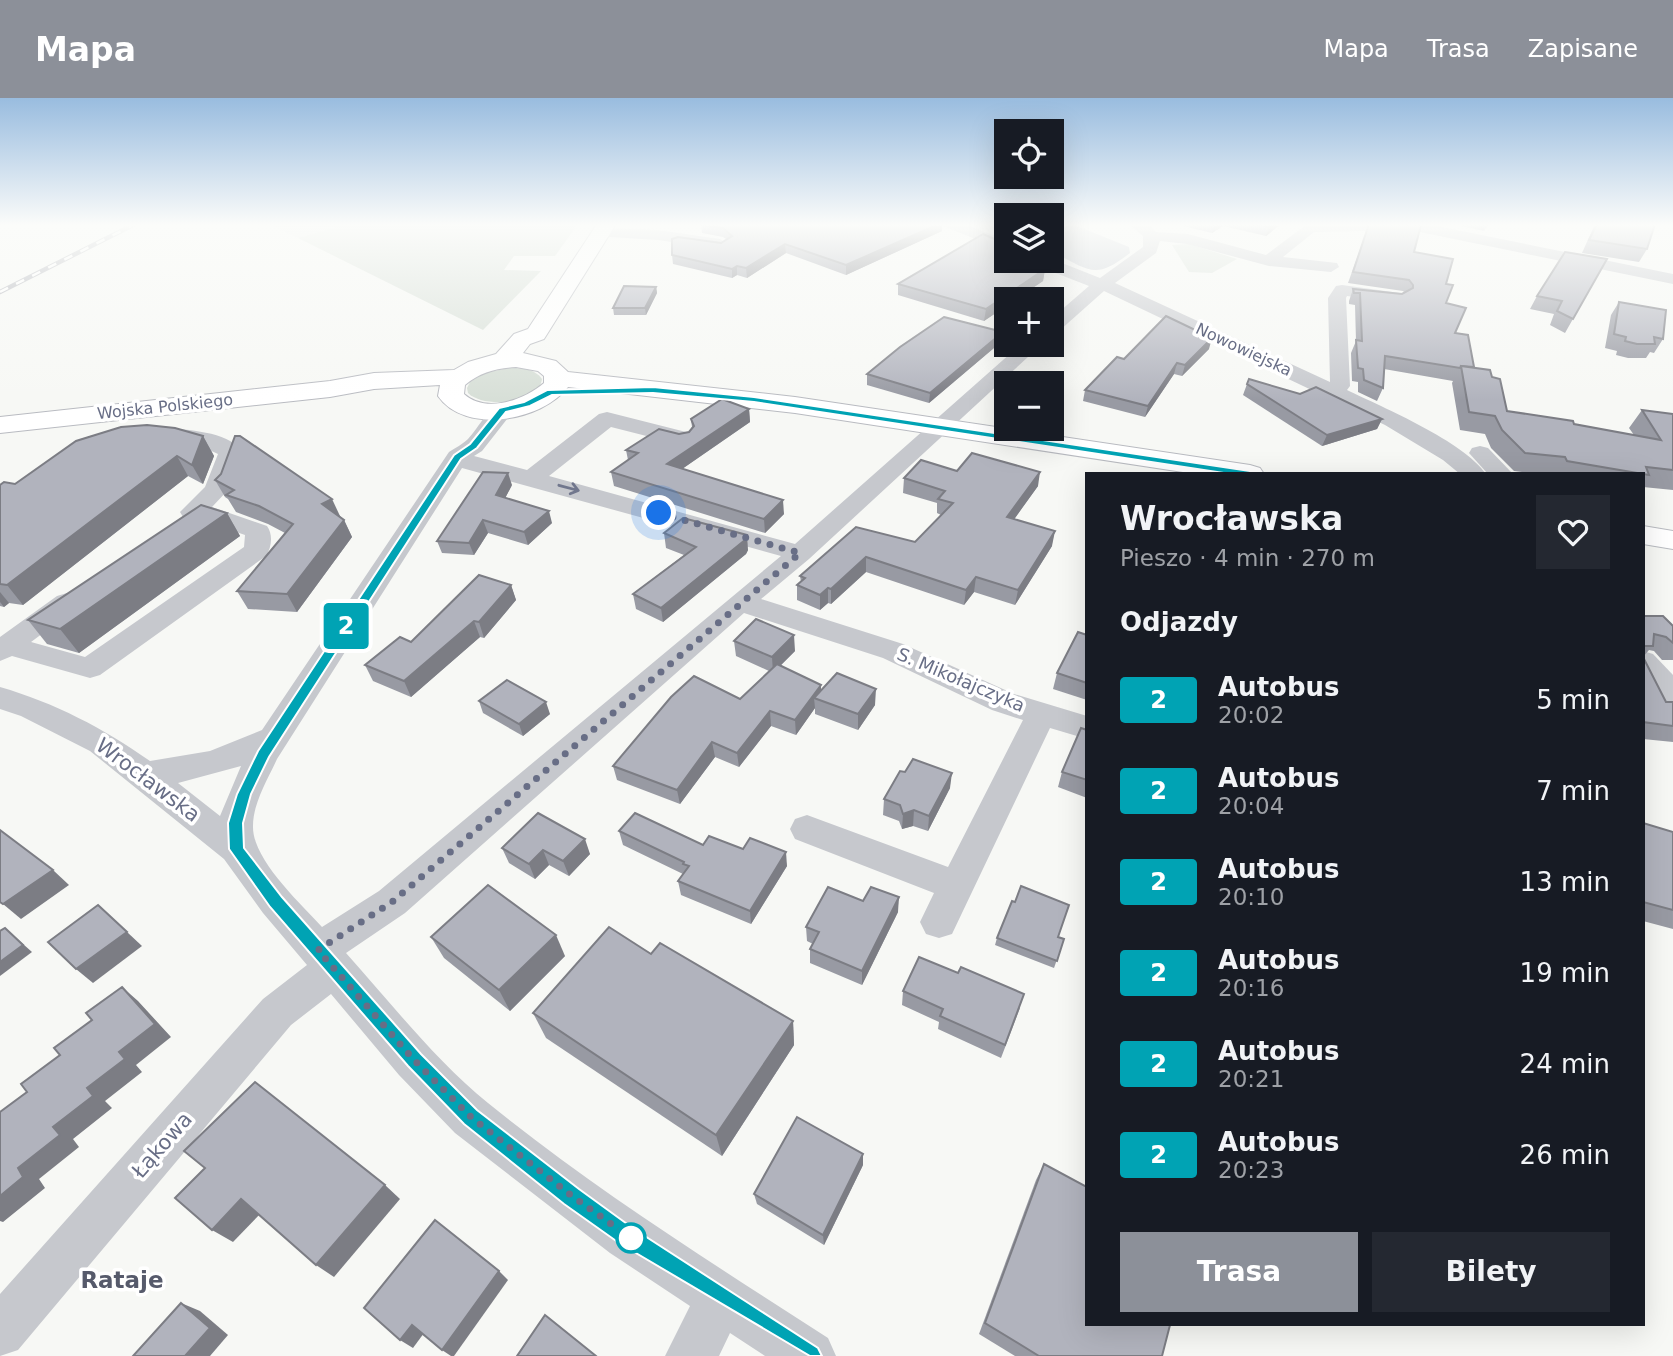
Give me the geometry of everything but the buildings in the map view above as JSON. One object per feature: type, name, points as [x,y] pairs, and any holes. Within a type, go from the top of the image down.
[{"type":"main road","points":[[503,361],[522,339],[536,334],[568,283]]},
{"type":"main road","points":[[535,361],[541,340],[536,334]]},
{"type":"main road","points":[[460,394],[473,369],[503,361],[535,361],[555,371],[554,385],[754,399],[1237,472]]},
{"type":"main road","name":"Wojska Polskiego","points":[[0,425],[330,389],[460,394],[503,410],[527,404],[554,385]]},
{"type":"main road","points":[[1645,535],[1673,540]]},
{"type":"street","name":"Nowowiejska","points":[[1099,283],[1331,390],[1497,472]]},
{"type":"street","points":[[1064,317],[1102,284]]},
{"type":"street","points":[[1331,390],[1340,386],[1337,298],[1342,290],[1397,298]]},
{"type":"street","name":"Łąkowa","points":[[0,1332],[326,959],[800,553],[1018,357]]},
{"type":"street","points":[[456,459],[460,394]]},
{"type":"street","points":[[237,849],[235,823],[244,794],[272,739],[456,459],[474,446],[503,410]]},
{"type":"street","points":[[531,478],[607,419],[682,438]]},
{"type":"street","points":[[4,648],[90,668],[257,550],[258,531],[184,517],[216,491],[230,451],[209,441],[186,436],[143,435]]},
{"type":"street","points":[[456,459],[800,553]]},
{"type":"street","points":[[4,648],[85,589]]},
{"type":"street","name":"S. Mikołajczyka","points":[[740,602],[893,651],[1003,702],[1041,714],[939,922]]},
{"type":"street","points":[[1645,664],[1673,695]]},
{"type":"street","name":"Wrocławska","points":[[0,698],[32,708],[101,743],[237,849],[276,902],[414,1060],[471,1117],[572,1196],[810,1356]]},
{"type":"street","points":[[1041,714],[1085,726]]},
{"type":"street","points":[[144,774],[185,770],[223,762],[272,739]]},
{"type":"street","points":[[807,829],[956,886]]},
{"type":"street","points":[[691,1356],[722,1298]]},
{"type":"shaded area","points":[[388,283],[529,283],[483,330]]},
{"type":"shaded area","points":[[509,368],[535,373],[542,379],[539,387],[521,399],[510,401],[486,401],[468,393],[470,382],[484,373]]},
{"type":"railway","points":[[0,292],[18,283]]},
{"type":"bus line","name":"2","points":[[810,1356],[627,1236],[471,1117],[414,1060],[276,902],[237,849],[235,823],[244,794],[280,727],[457,457],[474,446],[503,410],[527,404],[550,392],[653,390],[754,399],[1237,472]]},
{"type":"district","name":"Rataje","points":[[122,1280]]},
{"type":"route","points":[[631,1238],[471,1117],[414,1060],[318,950],[392,902],[800,553],[659,513]]}]
